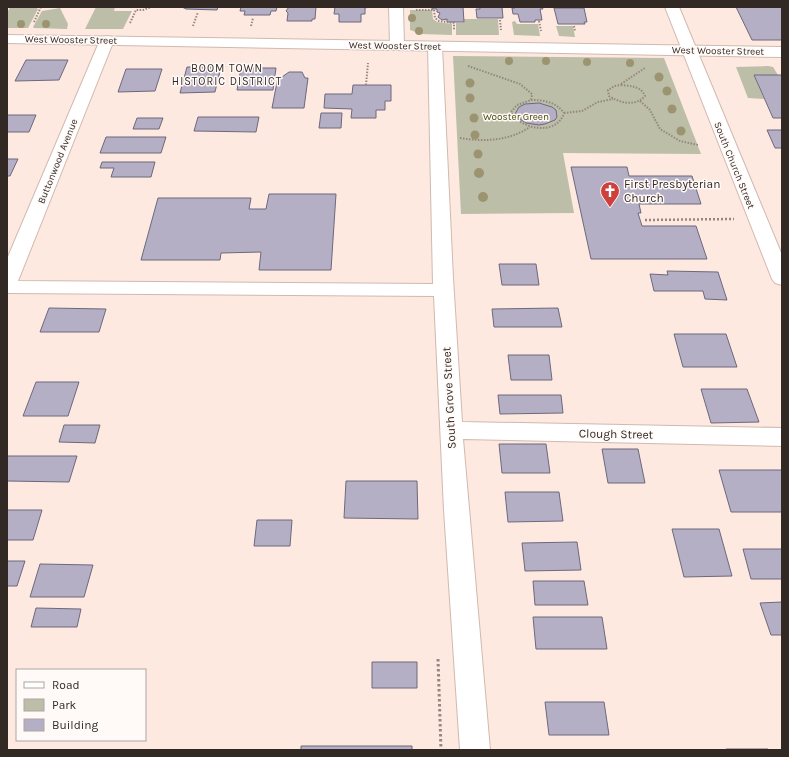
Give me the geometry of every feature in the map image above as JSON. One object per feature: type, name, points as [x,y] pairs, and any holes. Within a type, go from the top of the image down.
[{"type":"street","points":[[396,7],[397,45]]},
{"type":"street","name":"South Church Street","points":[[672,7],[782,279]]},
{"type":"street","name":"West Wooster Street","points":[[7,39],[397,45],[445,41],[782,52]]},
{"type":"street","name":"Buttonwood Avenue","points":[[7,283],[107,40]]},
{"type":"street","name":"South Grove Street","points":[[445,41],[443,290],[456,511],[472,691],[475,750]]},
{"type":"street","points":[[7,288],[443,290]]},
{"type":"street","name":"Clough Street","points":[[451,430],[782,437]]},
{"type":"path","points":[[129,24],[136,10],[143,10],[151,7]]},
{"type":"path","points":[[33,24],[41,8]]},
{"type":"path","points":[[415,10],[430,8],[434,10],[435,18],[439,21],[454,23],[445,41]]},
{"type":"path","points":[[366,85],[369,59]]},
{"type":"path","points":[[466,65],[520,84],[532,94],[532,100]]},
{"type":"path","points":[[621,85],[631,76],[650,66]]},
{"type":"path","points":[[621,85],[633,86],[642,90],[645,96],[640,101],[624,103],[613,99],[609,96],[608,90],[615,86],[621,85]]},
{"type":"path","points":[[564,113],[582,111],[598,102],[613,99]]},
{"type":"path","points":[[532,100],[540,100],[556,104],[564,113],[564,117],[561,122],[556,125],[530,127],[516,121],[511,112],[512,108],[517,104],[532,100]]},
{"type":"path","points":[[640,101],[650,110],[660,129],[680,141],[698,145]]},
{"type":"path","points":[[457,137],[481,141],[507,136],[526,130],[530,127]]},
{"type":"path","points":[[645,220],[738,219]]},
{"type":"green space","points":[[10,7],[38,7],[38,9],[28,28],[7,28],[7,13]]},
{"type":"green space","points":[[96,7],[115,7],[114,11],[132,11],[123,29],[85,29]]},
{"type":"green space","points":[[60,8],[68,24],[67,29],[33,27],[42,11]]},
{"type":"green space","points":[[410,10],[432,10],[433,19],[437,22],[452,24],[452,35],[421,34],[410,30]]},
{"type":"green space","points":[[464,19],[498,19],[499,35],[456,35],[456,23],[464,23]]},
{"type":"green space","points":[[515,21],[517,24],[538,24],[540,36],[514,35],[512,22]]},
{"type":"green space","points":[[556,26],[573,26],[575,37],[559,36]]},
{"type":"green space","name":"Wooster Green","points":[[453,56],[664,58],[701,154],[563,153],[574,213],[461,214]]},
{"type":"green space","points":[[736,67],[773,67],[778,75],[754,75],[764,99],[748,98]]},
{"type":"building","points":[[182,7],[218,7],[217,10],[186,9]]},
{"type":"building","points":[[241,7],[277,7],[276,11],[271,11],[270,15],[244,15],[245,11],[240,11]]},
{"type":"building","points":[[289,7],[316,7],[315,19],[312,19],[312,21],[287,21],[288,13],[286,11]]},
{"type":"building","points":[[335,7],[369,7],[365,8],[365,14],[361,14],[361,22],[339,22],[339,14],[334,14]]},
{"type":"building","points":[[432,7],[463,7],[464,22],[447,22],[447,19],[442,20],[438,17],[440,13],[437,12],[437,9],[432,9]]},
{"type":"building","points":[[480,7],[502,7],[503,18],[477,18],[476,9],[480,9]]},
{"type":"building","points":[[542,7],[543,9],[540,9],[542,20],[535,20],[535,22],[520,22],[518,14],[513,14],[512,8]]},
{"type":"building","points":[[736,7],[782,7],[782,40],[752,40]]},
{"type":"building","points":[[554,8],[584,8],[587,22],[584,22],[585,24],[558,24]]},
{"type":"building","points":[[26,60],[68,60],[59,80],[15,81]]},
{"type":"building","points":[[187,67],[221,67],[215,92],[180,93]]},
{"type":"building","points":[[241,68],[276,68],[273,90],[237,90]]},
{"type":"building","points":[[126,69],[162,69],[155,91],[118,92]]},
{"type":"building","points":[[289,72],[302,72],[305,78],[308,78],[304,108],[272,108],[278,77],[282,77]]},
{"type":"building","points":[[754,75],[782,75],[782,118],[773,118]]},
{"type":"building","points":[[353,85],[391,85],[391,101],[385,101],[385,110],[376,110],[376,118],[351,118],[352,109],[324,108],[325,94],[352,94]]},
{"type":"building","points":[[539,103],[552,107],[556,110],[557,117],[555,120],[539,125],[526,123],[515,114],[519,107],[525,104]]},
{"type":"building","points":[[321,113],[342,113],[341,128],[319,128]]},
{"type":"building","points":[[7,115],[36,115],[29,132],[7,132]]},
{"type":"building","points":[[198,117],[259,117],[256,132],[194,131]]},
{"type":"building","points":[[137,118],[163,118],[159,129],[133,129]]},
{"type":"building","points":[[767,130],[782,130],[782,148],[775,148]]},
{"type":"building","points":[[106,137],[166,137],[161,153],[100,153]]},
{"type":"building","points":[[7,159],[18,159],[10,176],[7,176]]},
{"type":"building","points":[[102,162],[155,162],[151,177],[111,177],[114,168],[100,168]]},
{"type":"building","name":"First Presbyterian Church","points":[[571,167],[627,167],[629,176],[692,176],[701,204],[639,204],[641,213],[638,213],[642,226],[696,226],[707,259],[591,259]]},
{"type":"building","points":[[269,194],[336,194],[331,270],[259,270],[261,252],[221,253],[220,260],[141,260],[158,198],[251,198],[249,209],[266,209]]},
{"type":"building","points":[[499,264],[536,264],[539,285],[502,285]]},
{"type":"building","points":[[667,271],[718,272],[727,300],[705,299],[703,291],[654,291],[650,274],[668,275]]},
{"type":"building","points":[[49,308],[106,309],[99,332],[40,332]]},
{"type":"building","points":[[558,308],[562,327],[494,327],[492,309]]},
{"type":"building","points":[[674,334],[726,334],[737,367],[683,367]]},
{"type":"building","points":[[508,355],[549,355],[552,380],[511,380]]},
{"type":"building","points":[[36,382],[79,382],[68,416],[23,416]]},
{"type":"building","points":[[701,389],[747,389],[759,422],[711,423]]},
{"type":"building","points":[[498,395],[561,395],[563,413],[500,414]]},
{"type":"building","points":[[64,425],[100,425],[95,443],[59,442]]},
{"type":"building","points":[[499,444],[546,444],[550,473],[502,473]]},
{"type":"building","points":[[602,449],[638,449],[645,483],[608,483]]},
{"type":"building","points":[[7,456],[77,456],[69,482],[7,481]]},
{"type":"building","points":[[719,470],[782,470],[782,512],[731,512]]},
{"type":"building","points":[[346,481],[417,481],[418,519],[344,518]]},
{"type":"building","points":[[505,492],[559,492],[563,521],[508,522]]},
{"type":"building","points":[[7,510],[42,510],[33,540],[7,540]]},
{"type":"building","points":[[257,520],[292,520],[290,546],[254,546]]},
{"type":"building","points":[[672,529],[719,529],[732,576],[684,577]]},
{"type":"building","points":[[577,542],[581,570],[525,571],[522,543]]},
{"type":"building","points":[[743,549],[782,549],[782,579],[751,579]]},
{"type":"building","points":[[7,561],[25,561],[17,586],[7,586]]},
{"type":"building","points":[[40,564],[93,565],[84,597],[30,597]]},
{"type":"building","points":[[533,581],[584,581],[588,605],[535,605]]},
{"type":"building","points":[[782,602],[782,635],[771,635],[760,603]]},
{"type":"building","points":[[36,608],[81,609],[77,627],[31,627]]},
{"type":"building","points":[[533,617],[602,617],[607,649],[536,649]]},
{"type":"building","points":[[372,662],[417,662],[417,688],[372,688]]},
{"type":"building","points":[[545,702],[604,702],[609,735],[549,735]]},
{"type":"building","points":[[301,746],[412,746],[412,750],[301,750]]},
{"type":"building","points":[[768,749],[768,750],[726,750]]},
{"type":"place","name":"First Presbyterian Church","points":[[610,208]]},
{"type":"district","name":"BOOM TOWN HISTORIC DISTRICT","points":[[227,74]]}]
